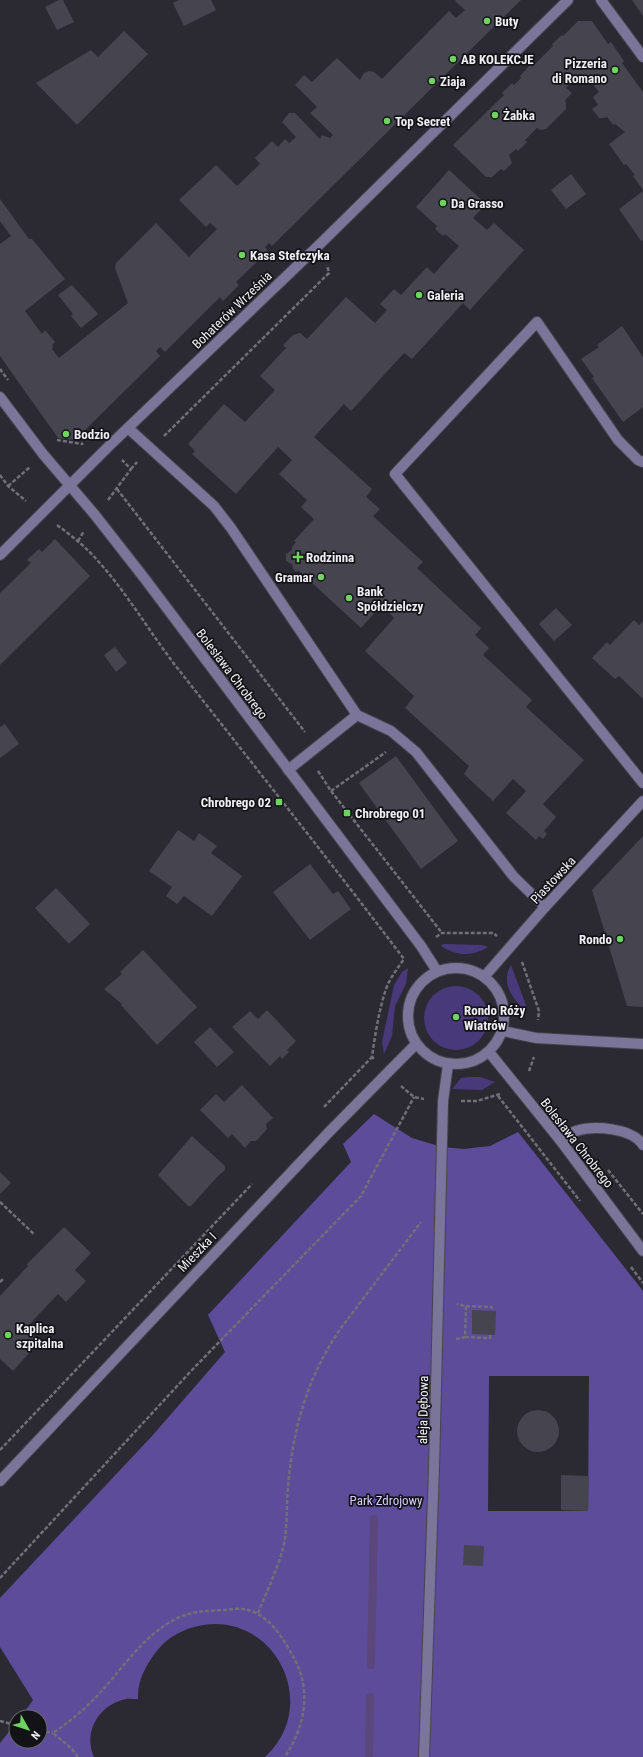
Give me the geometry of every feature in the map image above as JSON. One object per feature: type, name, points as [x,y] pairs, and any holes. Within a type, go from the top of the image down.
[{"type":"street","name":"Bohaterów Września","points":[[0,555],[128,428],[320,244],[568,0]]},
{"type":"street","points":[[601,0],[643,57]]},
{"type":"street","points":[[643,462],[638,460],[618,440],[537,322],[395,474],[643,783]]},
{"type":"street","name":"Bolesława Chrobrego","points":[[0,397],[43,454],[70,485],[140,573],[421,946],[437,971]]},
{"type":"street","points":[[128,428],[214,506],[231,528],[357,715],[391,731],[416,752],[514,877],[545,907]]},
{"type":"street","points":[[288,770],[357,715]]},
{"type":"street","name":"Piastowska","points":[[484,977],[545,907],[643,801]]},
{"type":"street","points":[[460,968],[476,972],[484,977],[490,981],[500,995],[504,1008],[503,1031],[498,1041],[489,1052],[474,1061],[461,1065],[448,1065],[432,1059],[416,1044],[411,1036],[407,1019],[411,998],[420,984],[437,971],[460,968]]},
{"type":"street","points":[[503,1031],[536,1038],[643,1044]]},
{"type":"street","name":"Mieszka I","points":[[0,1481],[164,1306],[387,1072],[416,1044]]},
{"type":"street","name":"Bolesława Chrobrego","points":[[489,1052],[560,1140],[643,1252]]},
{"type":"street","name":"aleja Dębowa","points":[[424,1757],[435,1446],[443,1101],[448,1065]]},
{"type":"street","points":[[560,1140],[577,1130],[605,1128],[629,1133],[643,1145]]},
{"type":"path","points":[[131,469],[329,274],[320,244]]},
{"type":"path","points":[[0,475],[8,486],[41,514],[78,541],[98,560],[128,597],[174,663],[404,959],[392,975],[386,989],[374,1041],[372,1057],[323,1108]]},
{"type":"path","points":[[117,489],[316,747],[318,772],[331,792],[442,933],[493,933],[521,957],[539,1011],[534,1056],[529,1071],[498,1096],[478,1101],[443,1101],[414,1097],[372,1057]]},
{"type":"path","points":[[331,792],[402,740]]},
{"type":"path","points":[[498,1096],[584,1206]]},
{"type":"path","points":[[0,1578],[191,1371],[361,1196],[414,1097]]},
{"type":"path","points":[[0,1450],[252,1183]]},
{"type":"path","points":[[0,1202],[35,1235]]},
{"type":"path","points":[[258,1613],[283,1548],[292,1452],[300,1413],[313,1376],[330,1344],[341,1328],[423,1220]]},
{"type":"path","points":[[630,1266],[643,1283]]},
{"type":"path","points":[[0,1282],[4,1278]]},
{"type":"path","points":[[466,1306],[492,1307],[491,1311]]},
{"type":"path","points":[[465,1337],[490,1338],[490,1335]]},
{"type":"path","points":[[53,1732],[70,1722],[90,1704],[149,1637],[164,1625],[199,1611],[242,1609],[258,1613],[274,1628],[295,1660],[302,1680],[305,1701],[302,1722],[295,1742],[285,1757]]},
{"type":"path","points":[[48,1731],[53,1732],[71,1748],[78,1757]]},
{"type":"shaded area","points":[[443,944],[482,945],[488,947],[470,954],[464,954],[453,952],[441,946]]},
{"type":"shaded area","points":[[511,965],[526,1005],[525,1011],[512,996],[507,984],[508,972]]},
{"type":"shaded area","points":[[408,968],[406,984],[395,1006],[392,1036],[384,1054],[382,1042],[394,985],[402,972]]},
{"type":"shaded area","points":[[456,986],[474,992],[482,1000],[488,1018],[482,1036],[474,1044],[456,1050],[438,1044],[430,1036],[424,1018],[430,1000],[438,992]]},
{"type":"shaded area","points":[[480,1077],[495,1082],[482,1090],[452,1089],[461,1078]]},
{"type":"green space","name":"Park Zdrojowy","points":[[374,1114],[412,1138],[442,1147],[464,1149],[490,1146],[518,1132],[643,1291],[643,1757],[265,1757],[282,1735],[290,1711],[289,1687],[280,1664],[266,1645],[246,1631],[222,1624],[194,1627],[183,1631],[173,1636],[156,1652],[143,1674],[139,1686],[138,1699],[126,1699],[113,1703],[106,1708],[95,1722],[90,1739],[94,1757],[0,1757],[0,1743],[8,1733],[8,1749],[48,1749],[48,1709],[27,1709],[33,1700],[0,1647],[0,1598],[152,1436],[225,1352],[208,1315],[351,1162],[343,1144]],"holes":[[[489,1376],[589,1376],[588,1511],[488,1511]]]},
{"type":"building","points":[[59,0],[63,0],[74,22],[57,30],[45,7]]},
{"type":"building","points":[[179,0],[211,0],[216,10],[184,26],[173,3]]},
{"type":"building","points":[[521,0],[272,246],[269,243],[265,247],[268,251],[236,282],[239,285],[223,301],[220,297],[165,352],[160,347],[156,351],[160,356],[75,440],[58,438],[0,356],[0,244],[11,236],[0,221],[0,199],[29,239],[32,239],[65,279],[25,311],[42,334],[45,330],[55,342],[52,345],[52,349],[59,358],[128,303],[115,268],[116,263],[156,223],[189,257],[217,229],[210,223],[206,227],[179,200],[216,165],[237,186],[260,164],[255,158],[272,141],[278,147],[285,139],[289,143],[296,137],[282,122],[289,113],[295,113],[320,139],[322,135],[330,138],[333,135],[310,113],[317,107],[295,85],[304,75],[312,82],[337,58],[360,80],[364,73],[369,71],[374,72],[382,79],[449,11],[456,18],[465,10],[455,1]]},
{"type":"building","points":[[632,0],[643,0],[643,16]]},
{"type":"building","points":[[578,21],[592,21],[608,44],[611,42],[624,61],[622,63],[643,92],[643,190],[633,176],[635,175],[626,164],[624,165],[609,144],[625,132],[615,124],[613,125],[607,117],[599,118],[592,109],[598,105],[593,97],[599,92],[592,83],[572,81],[566,88],[572,93],[565,100],[566,109],[546,129],[540,130],[537,128],[525,140],[527,142],[518,151],[516,149],[509,155],[512,163],[504,171],[501,169],[492,177],[486,177],[453,145],[504,95],[502,93],[512,83],[514,85],[521,78],[520,76],[530,65],[532,67],[553,46],[552,44],[562,35],[563,36]]},
{"type":"building","points":[[124,31],[148,54],[77,125],[36,83],[91,50],[98,57]]},
{"type":"building","points":[[449,170],[486,204],[473,218],[487,230],[494,223],[524,250],[470,310],[463,303],[412,359],[404,353],[351,411],[344,404],[314,437],[372,489],[366,497],[380,509],[373,516],[423,562],[417,568],[481,628],[475,635],[489,648],[483,655],[532,700],[526,707],[584,760],[543,804],[556,817],[544,831],[547,834],[543,839],[539,836],[536,840],[506,813],[526,791],[513,779],[493,801],[464,774],[469,766],[405,708],[414,696],[365,651],[394,618],[383,606],[380,611],[378,609],[361,628],[298,570],[296,572],[292,564],[286,561],[286,554],[292,550],[292,547],[296,542],[294,541],[314,519],[301,507],[307,500],[279,474],[292,460],[278,447],[236,494],[192,454],[195,451],[188,444],[224,404],[245,422],[275,390],[260,376],[286,348],[283,345],[293,335],[300,333],[307,339],[346,297],[375,323],[387,310],[380,304],[394,289],[401,295],[427,267],[434,274],[459,246],[445,234],[443,236],[435,229],[437,226],[416,207]]},
{"type":"building","points":[[571,174],[586,194],[566,209],[551,190]]},
{"type":"building","points":[[643,191],[643,240],[641,241],[619,209]]},
{"type":"building","points":[[72,285],[98,314],[81,328],[71,316],[73,314],[58,295]]},
{"type":"building","points":[[622,326],[643,357],[643,407],[623,422],[592,378],[594,377],[581,359],[599,347],[597,345]]},
{"type":"building","points":[[55,539],[90,576],[0,665],[0,593],[31,563],[27,560],[39,549],[42,552]]},
{"type":"building","points":[[556,608],[572,625],[554,641],[539,624]]},
{"type":"building","points":[[634,620],[639,625],[643,621],[643,699],[619,676],[615,679],[592,658],[607,642],[610,645]]},
{"type":"building","points":[[115,647],[127,663],[116,672],[104,655]]},
{"type":"building","points":[[5,724],[19,744],[0,758],[0,727]]},
{"type":"building","points":[[396,756],[458,841],[421,869],[359,783]]},
{"type":"building","points":[[178,830],[194,841],[199,833],[217,846],[211,853],[242,876],[212,916],[184,896],[177,904],[166,896],[172,887],[149,871]]},
{"type":"building","points":[[643,836],[643,1007],[627,1006],[592,890]]},
{"type":"building","points":[[310,864],[333,894],[338,891],[351,909],[310,940],[273,892]]},
{"type":"building","points":[[56,888],[90,924],[69,944],[35,908]]},
{"type":"building","points":[[143,950],[197,1007],[157,1045],[121,1005],[122,1004],[104,989],[122,974],[120,972]]},
{"type":"building","points":[[267,1010],[296,1041],[287,1050],[289,1052],[282,1059],[280,1056],[270,1066],[232,1027],[250,1011],[258,1019]]},
{"type":"building","points":[[210,1027],[234,1052],[217,1067],[194,1042]]},
{"type":"building","points":[[242,1085],[273,1118],[266,1124],[267,1129],[256,1141],[251,1141],[245,1148],[232,1134],[228,1138],[200,1110],[216,1094],[224,1102]]},
{"type":"building","points":[[192,1136],[225,1166],[225,1170],[191,1206],[188,1206],[158,1175]]},
{"type":"building","points":[[0,1172],[11,1183],[0,1194]]},
{"type":"building","points":[[64,1227],[91,1253],[75,1270],[86,1281],[66,1302],[58,1294],[26,1328],[40,1341],[13,1371],[0,1359],[0,1296],[28,1266],[27,1264]]},
{"type":"building","points":[[472,1310],[496,1311],[495,1335],[472,1334]]},
{"type":"building","points":[[534,1410],[542,1410],[553,1416],[559,1427],[559,1435],[553,1446],[542,1452],[534,1452],[523,1446],[517,1435],[517,1427],[523,1416]]},
{"type":"building","points":[[561,1475],[589,1476],[588,1511],[561,1510]]},
{"type":"building","points":[[464,1545],[484,1546],[483,1566],[463,1565]]},
{"type":"waterway","points":[[371,1665],[374,1519]]},
{"type":"waterway","points":[[369,1757],[370,1697]]},
{"type":"place","name":"Buty","points":[[487,21]]},
{"type":"place","name":"AB KOLEKCJE","points":[[453,59]]},
{"type":"place","name":"Pizzeria di Romano","points":[[615,70]]},
{"type":"place","name":"Ziaja","points":[[432,81]]},
{"type":"place","name":"Żabka","points":[[495,115]]},
{"type":"place","name":"Top Secret","points":[[387,121]]},
{"type":"place","name":"Da Grasso","points":[[443,203]]},
{"type":"place","name":"Kasa Stefczyka","points":[[242,255]]},
{"type":"place","name":"Galeria","points":[[419,295]]},
{"type":"place","name":"Bodzio","points":[[66,434]]},
{"type":"place","name":"Rodzinna","points":[[298,557]]},
{"type":"place","name":"Gramar","points":[[321,577]]},
{"type":"place","name":"Bank Spółdzielczy","points":[[349,598]]},
{"type":"place","name":"Chrobrego 02","points":[[279,802]]},
{"type":"place","name":"Chrobrego 01","points":[[347,813]]},
{"type":"place","name":"Rondo","points":[[620,939]]},
{"type":"place","name":"Rondo Róży Wiatrów","points":[[456,1017]]},
{"type":"place","name":"Kaplica szpitalna","points":[[8,1335]]}]
